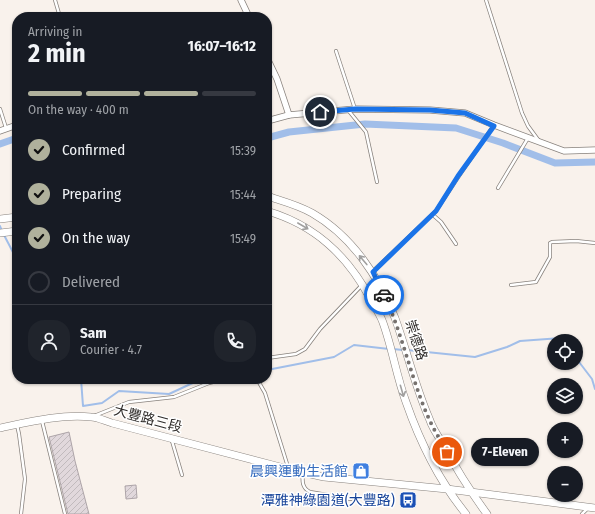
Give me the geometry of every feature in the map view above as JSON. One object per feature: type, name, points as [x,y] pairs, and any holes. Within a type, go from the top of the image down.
[{"type":"street","points":[[242,0],[247,12]]},
{"type":"street","points":[[272,68],[278,79],[289,115]]},
{"type":"street","points":[[272,120],[289,115],[349,112],[355,109],[430,110],[465,113],[494,126],[564,151],[595,150]]},
{"type":"street","points":[[0,131],[12,127]]},
{"type":"street","name":"崇德路","points":[[272,197],[289,202],[312,213],[348,242],[373,272],[395,318],[429,420],[452,462],[487,514]]},
{"type":"street","name":"崇德路","points":[[272,212],[301,224],[321,237],[334,248],[363,284],[382,320],[406,401],[424,446],[447,489],[466,514]]},
{"type":"street","points":[[1,219],[12,218]]},
{"type":"street","name":"大豐路三段","points":[[0,428],[41,420],[92,416],[112,423],[324,477],[447,489],[592,507]]},
{"type":"lane","points":[[55,0],[59,12]]},
{"type":"lane","points":[[486,0],[522,113],[528,126],[540,142]]},
{"type":"lane","points":[[336,51],[355,109]]},
{"type":"lane","points":[[0,109],[6,129]]},
{"type":"lane","points":[[349,112],[366,132],[369,139],[376,182]]},
{"type":"lane","points":[[373,272],[433,215],[494,126]]},
{"type":"lane","points":[[498,188],[528,138]]},
{"type":"lane","points":[[433,215],[441,222],[456,244]]},
{"type":"lane","points":[[511,285],[536,282],[550,257],[550,243],[576,241],[595,243]]},
{"type":"lane","points":[[272,357],[296,354],[305,349],[320,329],[363,284]]},
{"type":"lane","points":[[92,416],[129,402],[174,397],[206,384]]},
{"type":"lane","points":[[260,384],[265,393],[288,469]]},
{"type":"lane","points":[[41,420],[65,514]]},
{"type":"lane","points":[[17,425],[25,479],[21,514]]},
{"type":"lane","points":[[172,438],[182,475]]},
{"type":"lane","points":[[303,472],[302,483],[305,490],[351,499]]},
{"type":"lane","points":[[582,514],[592,507]]},
{"type":"building","points":[[69,432],[89,514],[68,514],[49,437]]},
{"type":"building","points":[[136,485],[137,498],[126,499],[125,486]]},
{"type":"waterway","points":[[272,137],[289,132],[365,124],[456,128],[503,143],[555,163],[595,162]]},
{"type":"waterway","points":[[0,144],[12,140]]},
{"type":"waterway","points":[[0,226],[2,231]]},
{"type":"waterway","points":[[4,235],[12,250]]},
{"type":"waterway","points":[[407,350],[475,357],[507,347],[520,341],[547,339]]},
{"type":"waterway","points":[[272,369],[334,357],[354,345],[389,349]]},
{"type":"waterway","points":[[393,349],[403,350]]},
{"type":"waterway","points":[[583,367],[592,379],[595,389]]},
{"type":"waterway","points":[[81,384],[83,406],[102,403],[119,391],[169,394],[191,384]]},
{"type":"way so far","points":[[384,295],[395,318],[429,420],[447,452]]},
{"type":"place","name":"7-Eleven","points":[[447,452]]},
{"type":"place","name":"晨興運動生活館","points":[[361,471]]},
{"type":"place","name":"潭雅神綠園道(大豐路)","points":[[408,500]]},
{"type":"route","points":[[320,112],[355,109],[430,110],[465,113],[494,126],[428,221],[373,272],[384,295]]}]
